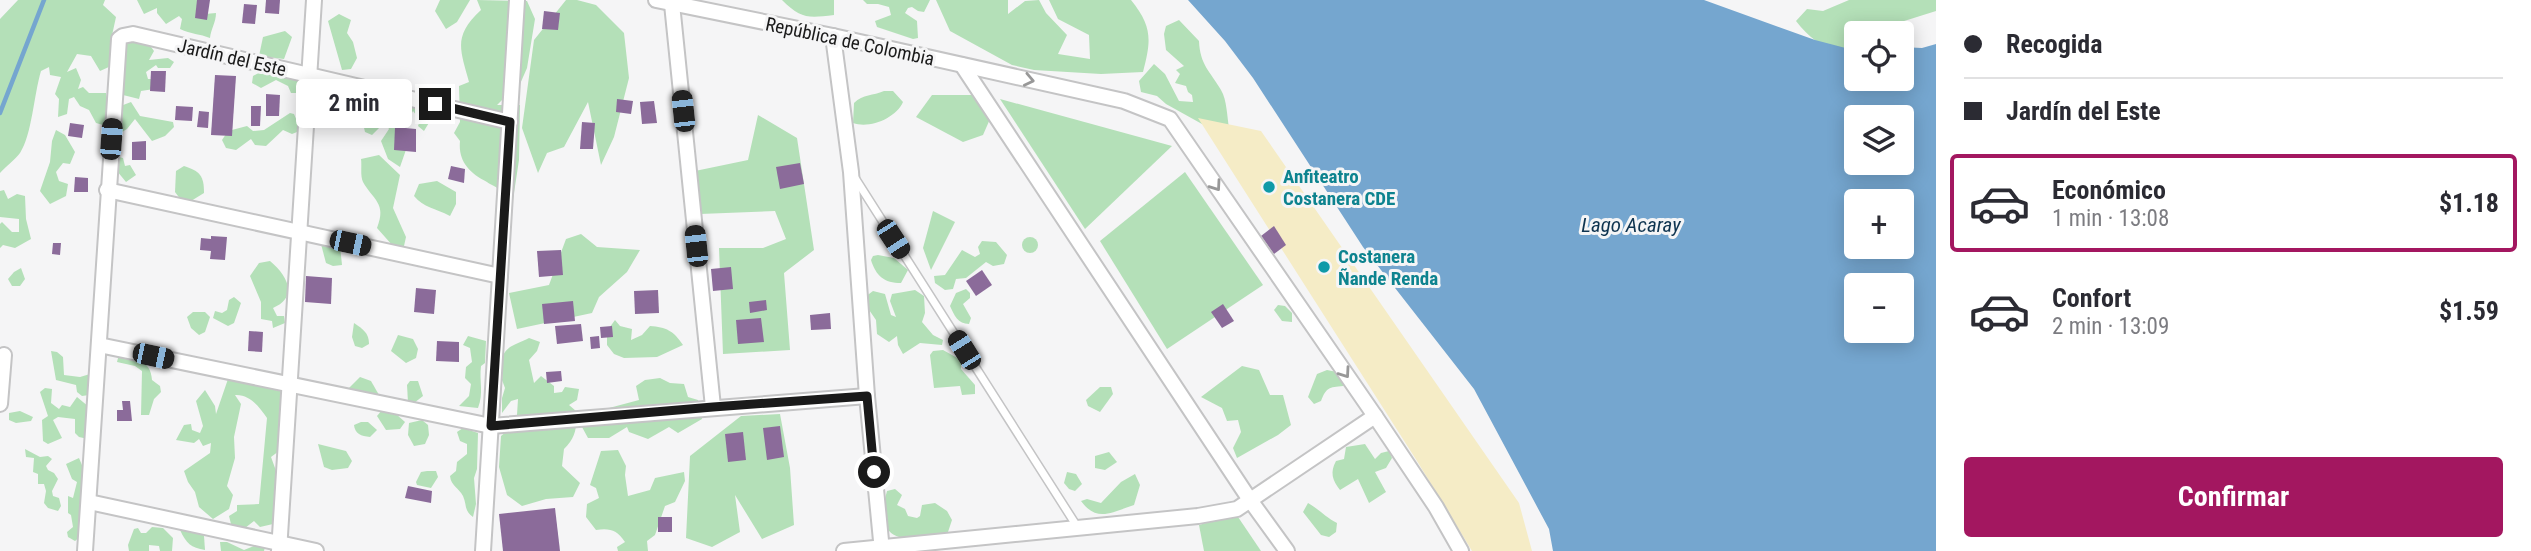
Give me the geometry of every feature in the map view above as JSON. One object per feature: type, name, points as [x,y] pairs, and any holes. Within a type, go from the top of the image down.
[{"type":"street","points":[[279,548],[314,0]]},
{"type":"street","points":[[483,551],[517,0]]},
{"type":"street","name":"República de Colombia","points":[[656,0],[833,36],[1124,101],[1170,119],[1375,416],[1436,507],[1461,551]]},
{"type":"street","points":[[672,4],[713,407]]},
{"type":"street","name":"Jardín del Este","points":[[107,190],[119,39],[133,34],[510,122]]},
{"type":"street","points":[[833,36],[851,172],[867,396],[882,549]]},
{"type":"street","points":[[962,65],[1250,500],[1287,551]]},
{"type":"street","points":[[85,551],[107,190],[500,276]]},
{"type":"street","points":[[99,345],[491,426],[867,396]]},
{"type":"street","points":[[0,404],[4,355]]},
{"type":"street","points":[[844,551],[1198,516],[1237,509],[1375,416]]},
{"type":"street","points":[[89,502],[279,548],[316,551]]},
{"type":"lane","points":[[851,172],[1078,528]]},
{"type":"green space","points":[[18,0],[105,0],[103,5],[116,17],[111,40],[111,66],[100,71],[91,56],[77,54],[67,72],[76,68],[81,80],[78,89],[83,87],[89,93],[106,93],[108,114],[103,125],[96,123],[89,110],[80,106],[74,97],[69,99],[67,114],[58,117],[59,99],[55,94],[61,77],[50,75],[49,67],[41,71],[24,145],[18,156],[0,173],[0,19]]},
{"type":"green space","points":[[137,0],[200,0],[205,14],[216,13],[210,38],[180,29],[182,19],[179,16],[166,24],[157,13],[157,8],[144,14]]},
{"type":"green space","points":[[440,0],[470,0],[457,22],[446,29],[435,11]]},
{"type":"green space","points":[[477,0],[527,1],[535,19],[527,68],[520,84],[504,83],[506,96],[497,105],[520,105],[519,160],[512,206],[497,188],[475,175],[466,166],[461,155],[460,141],[454,133],[460,122],[459,86],[469,82],[461,43],[466,28],[481,10]]},
{"type":"green space","points":[[566,0],[596,5],[624,33],[629,78],[614,137],[601,165],[588,102],[564,147],[547,153],[538,173],[522,128],[534,40]]},
{"type":"green space","points":[[782,0],[834,0],[834,15],[805,16],[794,11]]},
{"type":"green space","points":[[863,0],[930,0],[924,12],[912,7],[905,13],[917,21],[918,38],[913,39],[877,27],[875,21],[891,15],[889,7],[867,4]]},
{"type":"green space","points":[[936,0],[1008,0],[1008,14],[1025,1],[1039,0],[1046,13],[1067,35],[1058,54],[1090,59],[1089,35],[1058,19],[1049,0],[1131,0],[1147,26],[1149,43],[1143,72],[1101,74],[1034,70],[1012,65],[950,31]]},
{"type":"green space","points":[[1849,0],[1936,0],[1936,11],[1904,21],[1844,21],[1842,53],[1816,41],[1796,21],[1807,9],[1823,11]]},
{"type":"green space","points":[[339,14],[351,20],[347,33],[353,42],[357,58],[351,69],[342,70],[328,21]]},
{"type":"green space","points":[[1179,20],[1199,41],[1204,62],[1223,94],[1229,128],[1202,124],[1157,96],[1141,92],[1139,81],[1154,64],[1165,74],[1179,101],[1193,102],[1186,86],[1175,83],[1180,74],[1176,70],[1184,66],[1166,50],[1166,26]]},
{"type":"green space","points":[[285,31],[292,37],[284,59],[259,56],[263,37]]},
{"type":"green space","points":[[134,38],[146,40],[154,51],[149,60],[168,58],[174,62],[170,68],[158,68],[156,65],[146,72],[148,79],[153,79],[154,89],[141,91],[139,99],[123,95],[121,67],[125,45]]},
{"type":"green space","points":[[264,70],[298,80],[299,93],[291,93],[288,86],[276,80],[261,88],[252,83],[253,76]]},
{"type":"green space","points":[[403,87],[454,115],[454,120],[448,121],[433,116],[424,131],[418,126],[420,120],[413,111],[406,124],[408,144],[400,167],[388,159],[381,141],[389,129],[385,122],[372,135],[365,132],[362,119],[366,108],[374,108],[383,114]]},
{"type":"green space","points":[[884,91],[893,91],[903,102],[900,108],[882,121],[853,123],[854,103]]},
{"type":"green space","points":[[932,95],[976,95],[990,119],[983,135],[963,142],[916,117]]},
{"type":"green space","points":[[1000,99],[1172,146],[1085,229]]},
{"type":"green space","points":[[131,102],[140,116],[173,122],[174,127],[165,136],[152,141],[135,119],[122,132],[118,124],[118,107]]},
{"type":"green space","points":[[290,113],[294,114],[299,126],[297,132],[292,134],[283,130],[266,146],[255,145],[251,139],[236,150],[226,148],[222,140],[228,131],[247,126],[253,131],[264,130]]},
{"type":"green space","points":[[758,115],[797,138],[814,250],[784,273],[790,350],[723,354],[719,248],[763,248],[786,239],[775,211],[700,214],[695,171],[748,160]]},
{"type":"green space","points":[[56,130],[65,135],[75,152],[70,164],[63,163],[56,172],[59,181],[68,184],[66,196],[50,204],[40,191],[50,162]]},
{"type":"green space","points":[[379,155],[400,175],[393,208],[406,237],[404,246],[393,246],[377,228],[380,207],[362,180],[361,159]]},
{"type":"green space","points":[[119,157],[123,158],[125,166],[130,165],[136,175],[126,182],[117,171]]},
{"type":"green space","points":[[184,166],[197,172],[203,182],[204,193],[191,201],[181,200],[175,192],[176,171]]},
{"type":"green space","points":[[1185,172],[1263,285],[1167,349],[1100,241]]},
{"type":"green space","points":[[437,181],[456,192],[456,204],[450,216],[414,196],[419,184]]},
{"type":"green space","points":[[4,190],[8,199],[17,194],[25,196],[26,219],[31,239],[15,248],[3,245],[0,248],[2,222],[12,232],[19,232],[19,219],[0,217],[0,191]]},
{"type":"green space","points":[[933,211],[955,222],[931,270],[923,248]]},
{"type":"green space","points":[[581,234],[597,247],[640,250],[627,272],[599,297],[592,313],[517,329],[509,293],[549,285],[566,239]]},
{"type":"green space","points":[[1030,237],[1036,239],[1036,251],[1030,253],[1024,251],[1022,245],[1024,239]]},
{"type":"green space","points":[[982,241],[996,242],[1007,255],[1004,264],[993,266],[986,262],[966,278],[956,279],[953,289],[945,290],[935,283],[934,276],[945,275],[962,250],[975,257],[980,254],[978,247]]},
{"type":"green space","points":[[321,244],[340,246],[342,265],[333,266],[326,263]]},
{"type":"green space","points":[[878,255],[894,258],[908,270],[901,283],[890,282],[878,274],[871,260]]},
{"type":"green space","points":[[270,261],[288,286],[286,298],[273,308],[277,316],[284,316],[285,323],[273,328],[272,321],[261,319],[261,302],[250,276],[259,263]]},
{"type":"green space","points":[[21,268],[25,279],[20,286],[12,286],[8,279]]},
{"type":"green space","points":[[966,289],[970,298],[963,304],[971,318],[969,324],[959,321],[950,306],[956,293]]},
{"type":"green space","points":[[915,290],[924,296],[925,313],[922,322],[933,335],[943,340],[942,345],[920,343],[903,354],[897,336],[889,342],[877,334],[876,320],[865,304],[865,297],[873,291],[885,294],[891,315],[896,317],[890,301],[892,294]]},
{"type":"green space","points":[[234,297],[241,303],[234,323],[228,326],[213,318],[215,311],[222,313],[227,310],[229,300]]},
{"type":"green space","points":[[1278,305],[1285,306],[1292,313],[1292,322],[1282,321],[1274,310]]},
{"type":"green space","points":[[193,312],[205,312],[210,317],[205,332],[199,335],[191,328],[187,317]]},
{"type":"green space","points":[[615,320],[620,326],[632,329],[631,340],[642,335],[650,326],[673,333],[683,345],[657,357],[624,358],[614,354],[607,345],[607,331]]},
{"type":"green space","points":[[354,323],[363,329],[368,337],[369,344],[362,348],[355,346],[352,337]]},
{"type":"green space","points":[[398,335],[413,339],[418,349],[416,358],[406,363],[391,351]]},
{"type":"green space","points":[[468,336],[486,341],[478,408],[459,406],[469,396],[471,384],[465,378],[466,367],[472,362],[470,348],[463,345]]},
{"type":"green space","points":[[529,338],[540,342],[537,351],[529,360],[534,383],[541,376],[554,386],[554,393],[562,392],[565,387],[579,389],[577,400],[569,405],[576,411],[576,427],[564,449],[562,466],[580,483],[573,497],[546,499],[522,506],[507,495],[499,467],[501,436],[524,417],[517,415],[518,399],[511,401],[502,413],[505,388],[502,365],[507,349]]},
{"type":"green space","points":[[943,350],[961,360],[961,369],[975,385],[975,394],[962,395],[960,386],[934,388],[930,355],[933,351]]},
{"type":"green space","points":[[51,351],[63,357],[64,375],[80,377],[90,374],[89,395],[82,396],[77,392],[76,385],[56,380]]},
{"type":"green space","points":[[119,354],[145,364],[152,380],[160,386],[161,392],[154,399],[149,415],[141,415],[142,371],[135,366],[117,362]]},
{"type":"green space","points":[[1242,366],[1259,370],[1270,395],[1283,395],[1291,425],[1237,458],[1233,448],[1241,432],[1238,420],[1227,421],[1222,408],[1201,397]]},
{"type":"green space","points":[[1327,370],[1342,373],[1346,379],[1343,386],[1329,389],[1321,401],[1314,404],[1308,397],[1317,374]]},
{"type":"green space","points":[[360,377],[371,381],[379,395],[370,409],[359,406],[349,394],[349,388]]},
{"type":"green space","points":[[660,378],[670,383],[684,384],[688,397],[698,400],[702,419],[678,433],[669,427],[648,439],[629,432],[627,427],[609,438],[588,438],[582,427],[579,410],[597,411],[612,421],[609,408],[639,400],[636,386],[645,380]]},
{"type":"green space","points":[[228,379],[284,392],[279,451],[271,457],[279,479],[273,524],[260,527],[254,521],[245,528],[231,524],[229,516],[237,511],[237,505],[259,504],[267,418],[250,399],[235,395],[241,404],[234,437],[235,458],[227,486],[233,495],[229,509],[213,519],[199,507],[184,471],[210,453],[211,443],[203,446],[199,439],[194,443],[176,440],[184,425],[191,424],[192,430],[200,433],[203,426],[196,401],[205,390],[215,406],[216,414]]},
{"type":"green space","points":[[410,381],[418,381],[423,396],[414,403],[408,402],[407,385]]},
{"type":"green space","points":[[1100,387],[1111,387],[1113,394],[1100,412],[1088,406],[1086,400]]},
{"type":"green space","points":[[45,388],[52,389],[51,403],[59,409],[62,405],[70,407],[77,397],[89,407],[88,439],[75,433],[75,419],[58,417],[53,420],[62,438],[48,444],[43,441],[42,420],[48,416],[40,392]]},
{"type":"green space","points":[[382,410],[396,414],[405,422],[400,429],[386,430],[377,416]]},
{"type":"green space","points":[[20,411],[33,417],[31,421],[16,423],[9,420],[9,413]]},
{"type":"green space","points":[[780,414],[790,468],[794,525],[762,539],[735,495],[740,532],[712,547],[686,538],[690,456],[741,416]]},
{"type":"green space","points":[[422,420],[428,425],[429,435],[425,444],[414,446],[408,435],[409,423]]},
{"type":"green space","points":[[368,422],[377,430],[370,437],[361,435],[354,425]]},
{"type":"green space","points":[[463,428],[478,433],[477,469],[474,478],[476,504],[473,517],[450,476],[456,471],[457,462],[467,454],[467,444],[460,441],[457,432]]},
{"type":"green space","points":[[318,444],[346,451],[352,461],[348,468],[332,470],[324,467]]},
{"type":"green space","points":[[1365,444],[1375,459],[1381,453],[1389,451],[1392,458],[1386,468],[1375,472],[1386,492],[1369,503],[1358,479],[1340,490],[1333,476],[1334,465],[1336,461],[1344,459],[1346,447]]},
{"type":"green space","points":[[25,449],[40,457],[48,456],[52,459],[46,466],[58,479],[52,491],[53,496],[59,498],[61,506],[58,511],[48,508],[44,503],[44,484],[38,484],[38,474],[33,472],[34,458],[26,457]]},
{"type":"green space","points":[[618,450],[626,466],[628,496],[650,490],[655,478],[684,472],[685,481],[675,502],[665,506],[655,535],[647,541],[648,551],[618,551],[617,547],[625,542],[619,535],[609,530],[596,530],[586,517],[587,504],[599,498],[596,488],[590,485],[601,451]]},
{"type":"green space","points":[[1109,452],[1117,462],[1105,470],[1095,468],[1095,456]]},
{"type":"green space","points":[[79,458],[85,482],[79,506],[85,516],[81,536],[75,541],[68,537],[67,532],[73,527],[71,515],[68,513],[68,496],[73,498],[77,482],[72,479],[66,464]]},
{"type":"green space","points":[[436,471],[438,477],[431,488],[417,485],[416,482],[421,472]]},
{"type":"green space","points":[[1067,472],[1076,474],[1082,484],[1075,491],[1064,483]]},
{"type":"green space","points":[[1135,474],[1140,485],[1134,505],[1112,513],[1099,514],[1087,508],[1081,501],[1087,499],[1101,503],[1121,482]]},
{"type":"green space","points":[[895,489],[902,495],[897,505],[905,509],[908,516],[917,518],[922,505],[935,503],[947,511],[952,520],[946,538],[906,539],[889,531],[884,522],[884,509],[887,491]]},
{"type":"green space","points":[[1308,503],[1337,523],[1336,532],[1329,537],[1321,535],[1303,512]]},
{"type":"green space","points":[[1236,514],[1261,551],[1204,551],[1199,525]]},
{"type":"green space","points":[[152,527],[163,528],[173,538],[172,551],[160,551],[159,546],[149,545],[149,551],[129,551],[128,545],[134,529],[138,528],[141,533],[146,533]]},
{"type":"green space","points":[[185,527],[198,529],[204,536],[205,550],[187,542],[180,530]]},
{"type":"green space","points":[[220,542],[227,542],[244,550],[254,546],[265,547],[264,551],[221,551]]},
{"type":"sand","name":"Costanera Ñande Renda","points":[[1198,118],[1261,131],[1519,503],[1532,551],[1472,551]]},
{"type":"water","name":"Lago Acaray","points":[[1188,0],[1704,0],[1815,40],[1844,48],[1844,91],[1914,91],[1914,48],[1936,44],[1936,551],[1553,551],[1549,529],[1474,389],[1363,247],[1253,78],[1225,41]]},
{"type":"building","points":[[197,0],[210,0],[207,20],[195,18]]},
{"type":"building","points":[[266,0],[280,0],[279,14],[265,13]]},
{"type":"building","points":[[244,4],[257,5],[255,24],[242,23]]},
{"type":"building","points":[[544,11],[560,13],[558,30],[542,29]]},
{"type":"building","points":[[151,71],[166,71],[165,92],[150,91]]},
{"type":"building","points":[[215,75],[236,76],[232,136],[211,135]]},
{"type":"building","points":[[266,94],[280,95],[279,116],[266,116]]},
{"type":"building","points":[[617,99],[633,101],[631,114],[616,112]]},
{"type":"building","points":[[654,101],[657,123],[642,124],[640,102]]},
{"type":"building","points":[[176,106],[193,107],[192,121],[175,120]]},
{"type":"building","points":[[251,106],[261,106],[260,126],[251,126]]},
{"type":"building","points":[[199,111],[209,112],[208,128],[197,127]]},
{"type":"building","points":[[582,122],[595,123],[593,149],[580,149]]},
{"type":"building","points":[[70,123],[84,125],[82,138],[68,136]]},
{"type":"building","points":[[395,127],[416,129],[416,152],[394,150]]},
{"type":"building","points":[[146,141],[146,160],[132,160],[132,142]]},
{"type":"building","points":[[800,163],[804,184],[780,189],[776,167]]},
{"type":"building","points":[[451,166],[465,169],[464,183],[448,179]]},
{"type":"building","points":[[75,177],[88,178],[88,192],[74,192]]},
{"type":"building","points":[[1274,226],[1286,245],[1274,254],[1261,236]]},
{"type":"building","points":[[211,236],[227,237],[225,260],[210,259],[211,251],[200,250],[201,238],[211,239]]},
{"type":"building","points":[[53,243],[61,243],[60,255],[52,254]]},
{"type":"building","points":[[561,250],[563,275],[539,277],[537,251]]},
{"type":"building","points":[[731,267],[733,289],[713,291],[711,269]]},
{"type":"building","points":[[982,270],[992,285],[976,296],[966,281]]},
{"type":"building","points":[[306,276],[332,278],[331,304],[305,302]]},
{"type":"building","points":[[416,288],[436,290],[434,314],[414,312]]},
{"type":"building","points":[[658,290],[659,313],[635,314],[634,291]]},
{"type":"building","points":[[766,300],[767,310],[750,313],[749,302]]},
{"type":"building","points":[[573,301],[575,321],[544,324],[542,304]]},
{"type":"building","points":[[1223,304],[1234,321],[1222,328],[1211,312]]},
{"type":"building","points":[[830,313],[831,329],[811,330],[810,315]]},
{"type":"building","points":[[761,318],[764,342],[738,344],[736,320]]},
{"type":"building","points":[[581,324],[583,341],[557,344],[555,326]]},
{"type":"building","points":[[612,326],[613,337],[601,338],[600,327]]},
{"type":"building","points":[[249,331],[263,332],[262,352],[248,351]]},
{"type":"building","points":[[599,336],[600,348],[591,349],[590,337]]},
{"type":"building","points":[[437,341],[459,342],[459,362],[436,361]]},
{"type":"building","points":[[561,371],[562,381],[547,383],[546,372]]},
{"type":"building","points":[[122,401],[130,401],[132,421],[117,421],[117,410],[123,410]]},
{"type":"building","points":[[780,426],[784,457],[767,460],[763,428]]},
{"type":"building","points":[[743,432],[746,460],[728,462],[725,434]]},
{"type":"building","points":[[408,486],[432,491],[431,503],[405,498]]},
{"type":"building","points":[[555,508],[560,551],[503,551],[499,514]]},
{"type":"building","points":[[658,517],[672,517],[672,532],[658,532]]},
{"type":"waterway","points":[[0,113],[44,0]]},
{"type":"place","name":"Anfiteatro Costanera CDE","points":[[1269,187]]},
{"type":"place","name":"Costanera Ñande Renda","points":[[1324,267]]},
{"type":"route","points":[[435,104],[510,122],[491,426],[867,396],[874,472]]}]
